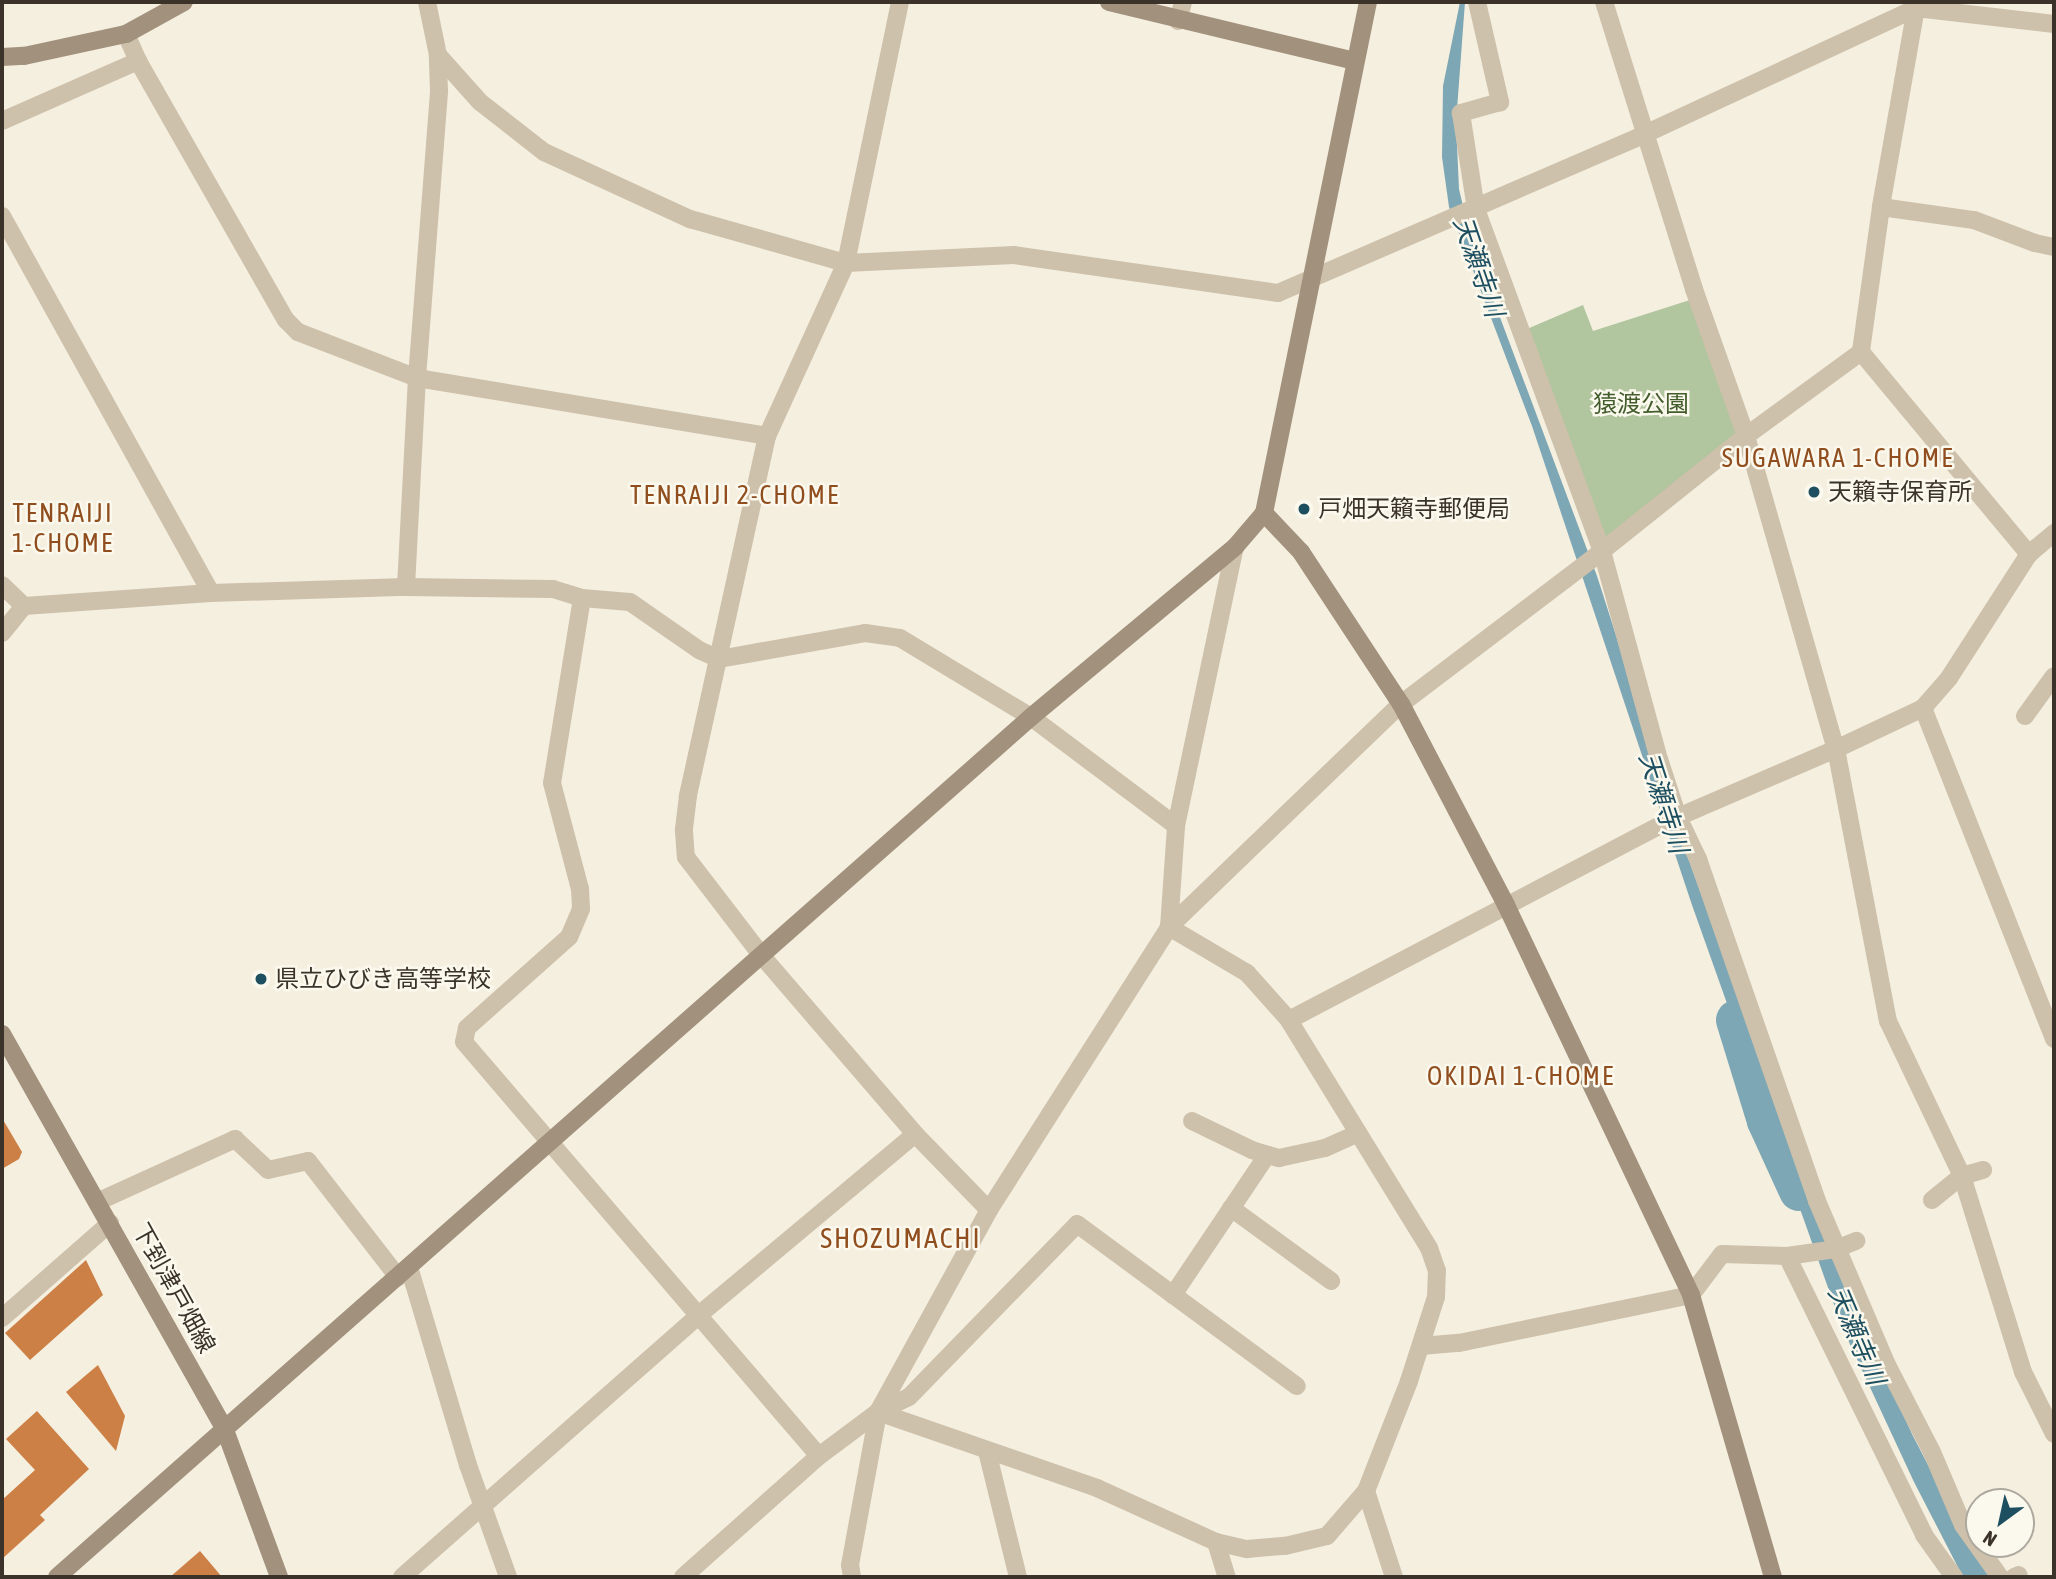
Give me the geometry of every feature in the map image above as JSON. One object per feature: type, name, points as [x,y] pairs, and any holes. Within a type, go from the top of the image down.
[{"type":"street","points":[[2,57],[24,56],[126,34],[184,2]]},
{"type":"street","points":[[406,587],[439,91],[438,55],[426,2]]},
{"type":"street","points":[[900,2],[846,264],[767,436],[688,796],[684,831],[686,857],[762,956],[915,1134],[989,1210]]},
{"type":"street","points":[[1109,2],[1178,21],[1355,61]]},
{"type":"street","points":[[1178,21],[1183,2]]},
{"type":"street","points":[[57,1577],[1031,718],[1235,547],[1264,513],[1368,2]]},
{"type":"street","points":[[1477,2],[1500,102],[1461,113],[1474,210],[1599,553],[1659,758],[1671,820],[1698,859],[1836,1249],[1963,1525],[2000,1577]]},
{"type":"street","points":[[1604,2],[1694,289],[1746,436],[1836,749],[1888,1021],[1962,1176],[2024,1373],[2054,1434]]},
{"type":"street","points":[[438,55],[480,102],[544,152],[690,219],[846,264],[1014,255],[1278,293],[1644,134],[1916,5],[2054,24]]},
{"type":"street","points":[[852,1577],[850,1564],[878,1412],[989,1210],[1169,927],[1401,704],[1599,553],[1746,436],[1861,352],[1881,207],[1916,5]]},
{"type":"street","points":[[126,34],[138,61],[286,320],[298,332],[418,378],[767,436]]},
{"type":"street","points":[[2,121],[138,61]]},
{"type":"street","points":[[1881,207],[1974,220],[2035,243],[2054,247]]},
{"type":"street","points":[[2,216],[211,593]]},
{"type":"street","points":[[1861,352],[2029,554]]},
{"type":"street","points":[[1264,513],[1301,552],[1401,704],[1506,905],[1691,1295],[1773,1577]]},
{"type":"street","points":[[1289,1020],[1671,820],[1836,749],[1923,708],[1949,678],[2029,554],[2054,533]]},
{"type":"street","points":[[1169,927],[1176,826],[1235,547]]},
{"type":"street","points":[[2,585],[24,606]]},
{"type":"street","points":[[2,633],[24,606],[211,593],[406,587],[553,589],[582,598],[630,602],[699,650],[719,659],[865,633],[900,638],[1031,718],[1176,826]]},
{"type":"street","points":[[582,598],[552,783],[580,889],[581,909],[569,937],[467,1028],[464,1042],[819,1456]]},
{"type":"street","points":[[2025,716],[2054,676]]},
{"type":"street","points":[[1923,708],[2053,1030]]},
{"type":"street","points":[[878,1412],[1097,1488],[1216,1542],[1247,1549],[1285,1546],[1327,1536],[1366,1491],[1421,1346],[1436,1297],[1437,1271],[1430,1248],[1289,1020],[1247,973],[1169,927]]},
{"type":"street","name":"下到津戸畑線","points":[[2,1034],[225,1430],[279,1577]]},
{"type":"street","points":[[1192,1121],[1279,1158],[1325,1148],[1358,1133]]},
{"type":"street","points":[[402,1577],[700,1314],[915,1134]]},
{"type":"street","points":[[97,1202],[235,1139],[268,1170],[308,1161],[404,1272],[508,1577]]},
{"type":"street","points":[[1173,1295],[1267,1155]]},
{"type":"street","points":[[1932,1200],[1962,1176],[1983,1170]]},
{"type":"street","points":[[1231,1208],[1332,1281]]},
{"type":"street","points":[[2,1318],[110,1223]]},
{"type":"street","points":[[683,1577],[819,1456],[878,1412],[909,1397],[1077,1224],[1297,1386]]},
{"type":"street","points":[[1421,1346],[1459,1343],[1691,1295],[1722,1254],[1787,1256],[1836,1249],[1856,1241]]},
{"type":"street","points":[[1787,1256],[1912,1511],[1954,1577]]},
{"type":"street","points":[[987,1451],[1018,1577]]},
{"type":"street","points":[[1366,1491],[1394,1577]]},
{"type":"street","points":[[1216,1542],[1227,1577]]},
{"type":"green space","name":"猿渡公園","points":[[1693,299],[1740,434],[1604,543],[1522,331],[1583,305],[1593,331]]},
{"type":"water","points":[[1460,2],[1465,2],[1456,123],[1459,189],[1471,240],[1597,576],[1683,844],[1847,1294],[1913,1436],[1965,1536],[1965,1558],[1978,1558],[1991,1577],[1963,1577],[1914,1482],[1842,1327],[1692,905],[1532,426],[1449,207],[1442,157],[1443,86]]},
{"type":"building","points":[[2,1118],[22,1152],[19,1159],[2,1169]]},
{"type":"building","points":[[86,1260],[103,1295],[30,1360],[5,1333]]},
{"type":"building","points":[[98,1365],[125,1416],[116,1451],[66,1392]]},
{"type":"building","points":[[37,1411],[89,1469],[40,1515],[45,1520],[2,1559],[2,1500],[35,1470],[6,1439]]},
{"type":"building","points":[[200,1551],[222,1577],[170,1577]]},
{"type":"waterway","name":"天瀬寺川","points":[[1736,1020],[1767,1121],[1799,1191]]},
{"type":"place","name":"天籟寺保育所","points":[[1814,492]]},
{"type":"place","name":"戸畑天籟寺郵便局","points":[[1304,509]]},
{"type":"place","name":"県立ひびき高等学校","points":[[261,979]]},
{"type":"district","name":"SUGAWARA 1-CHOME","points":[[1838,459]]},
{"type":"district","name":"TENRAIJI 2-CHOME","points":[[735,496]]},
{"type":"district","name":"TENRAIJI 1-CHOME","points":[[63,529]]},
{"type":"district","name":"OKIDAI 1-CHOME","points":[[1521,1077]]},
{"type":"district","name":"SHOZUMACHI","points":[[901,1238]]}]
